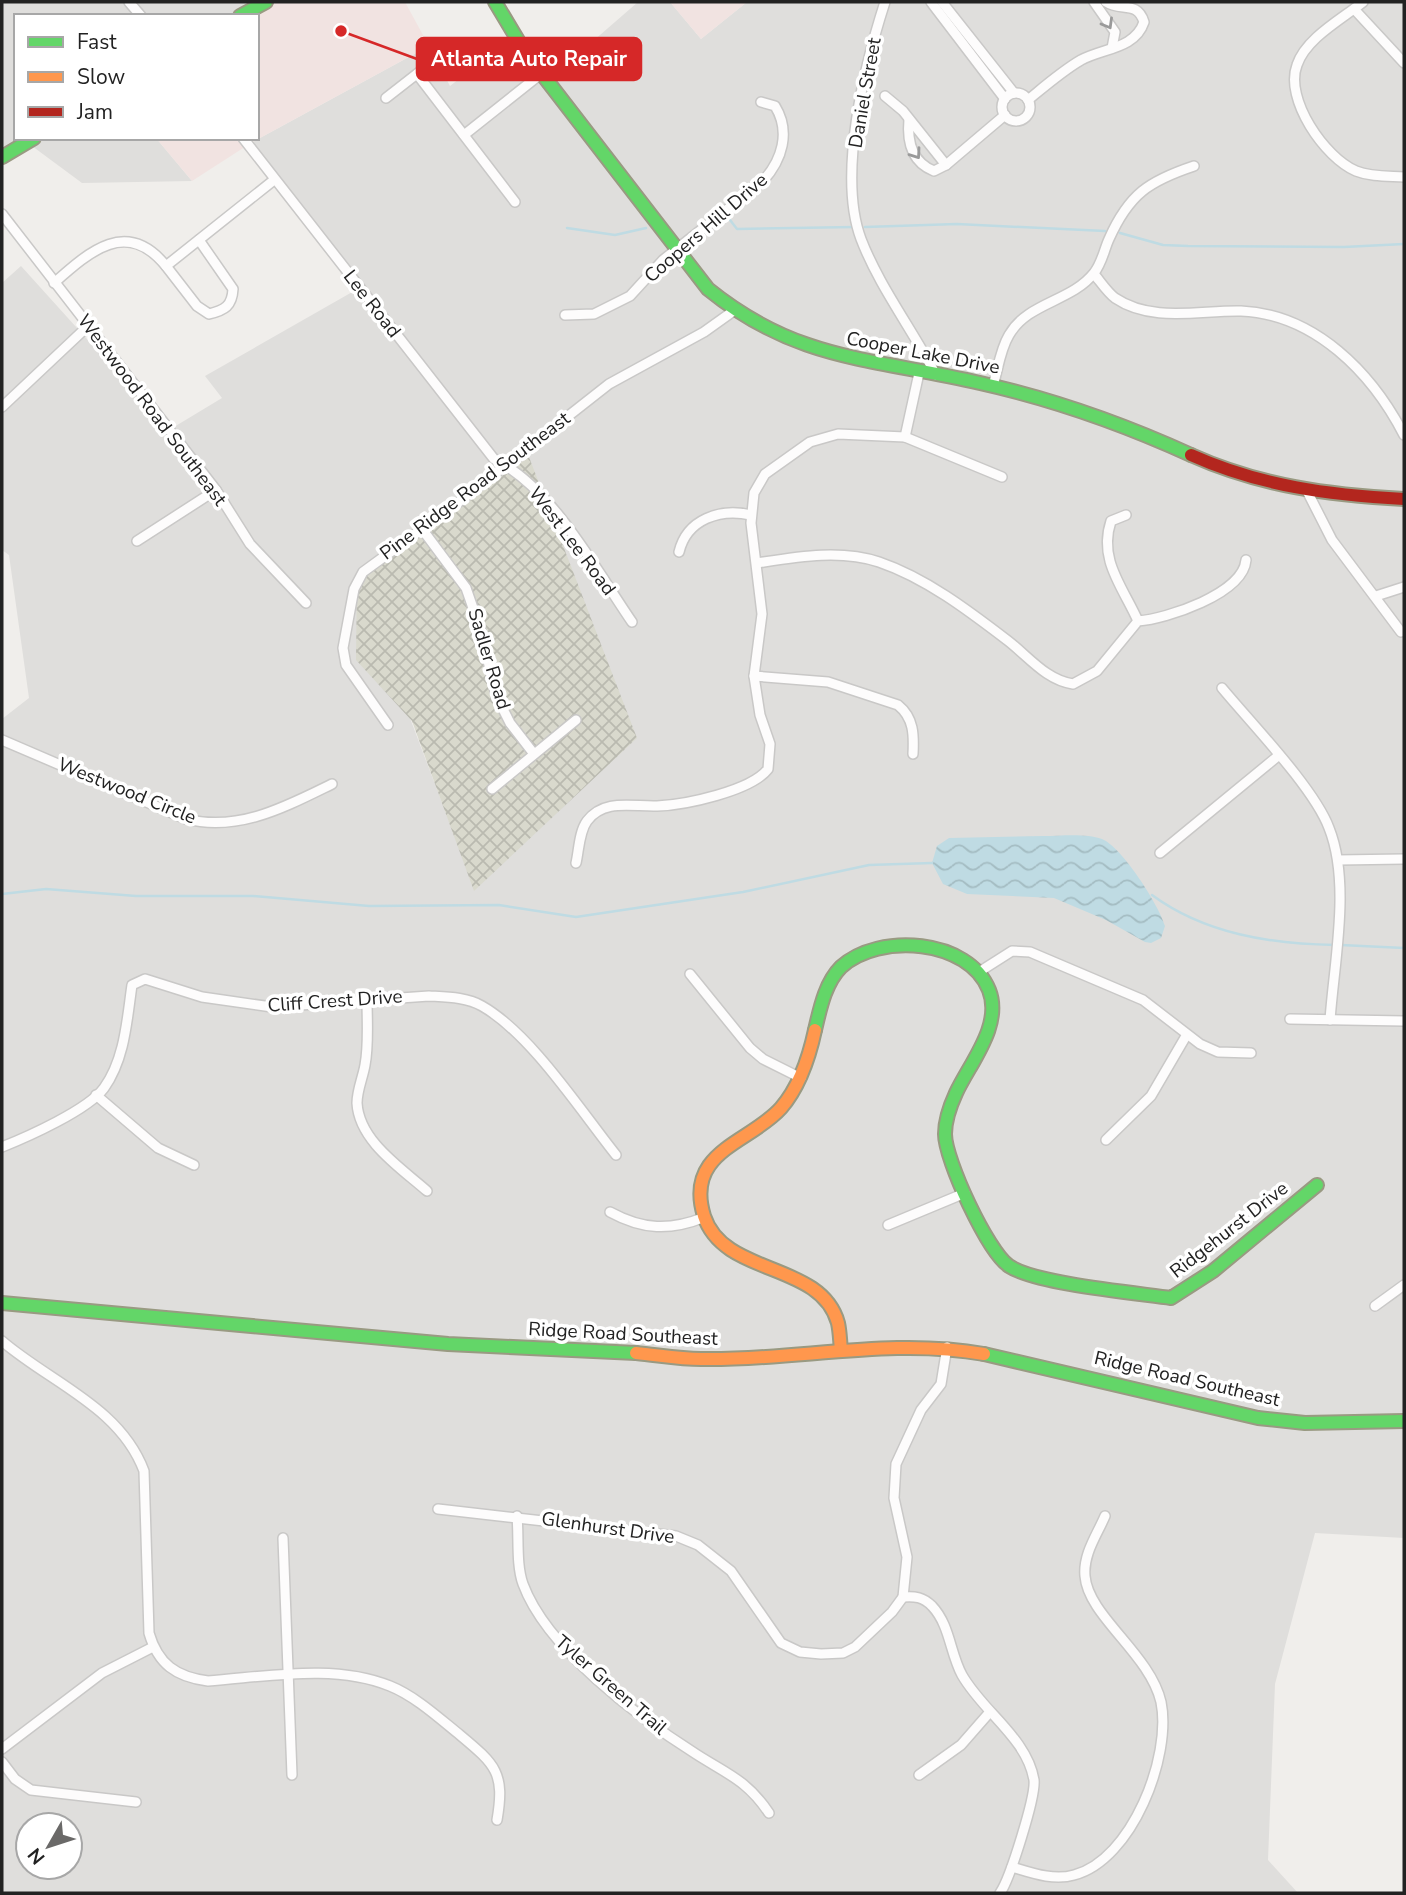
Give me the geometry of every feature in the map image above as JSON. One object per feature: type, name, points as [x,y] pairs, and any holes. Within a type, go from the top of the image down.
[{"type":"street","points":[[244,14],[266,2]]},
{"type":"street","name":"Cooper Lake Drive","points":[[495,2],[513,35],[676,249],[708,289],[732,312],[834,355],[993,386],[1108,421],[1242,476],[1335,495],[1404,499]]},
{"type":"street","name":"Daniel Street","points":[[885,2],[864,75],[856,121],[854,207],[861,238],[936,375]]},
{"type":"street","points":[[931,2],[1009,96],[1028,100],[1082,60],[1126,43],[1138,34],[1144,22],[1136,8],[1113,6],[1106,2]]},
{"type":"street","points":[[942,2],[1009,96]]},
{"type":"street","points":[[1094,2],[1115,32],[1112,48]]},
{"type":"street","points":[[1363,2],[1304,52],[1295,76],[1296,98],[1308,123],[1340,161],[1367,175],[1404,177]]},
{"type":"street","points":[[1354,9],[1404,63]]},
{"type":"street","points":[[386,98],[436,59]]},
{"type":"street","points":[[464,135],[542,73]]},
{"type":"street","points":[[417,74],[515,202]]},
{"type":"street","points":[[1284,76],[1295,76]]},
{"type":"street","points":[[885,96],[909,119],[946,166]]},
{"type":"street","points":[[1009,96],[1002,107],[1005,115],[1015,121],[1024,119],[1030,110],[1028,100]]},
{"type":"street","name":"Coopers Hill Drive","points":[[565,315],[594,314],[630,296],[676,249],[763,181],[776,167],[784,133],[780,115],[775,106],[761,102]]},
{"type":"street","points":[[909,119],[908,139],[916,157],[934,171],[946,166],[1005,115]]},
{"type":"street","points":[[2,157],[30,140]]},
{"type":"street","name":"Lee Road","points":[[244,140],[494,459],[506,464]]},
{"type":"street","points":[[993,386],[1004,344],[1019,322],[1038,308],[1071,293],[1094,274],[1126,208],[1141,189],[1159,177],[1194,166]]},
{"type":"street","points":[[166,266],[274,180]]},
{"type":"street","name":"Westwood Road Southeast","points":[[2,214],[216,490],[250,544],[306,603]]},
{"type":"street","points":[[54,283],[103,245],[122,240],[150,249],[197,306],[209,314],[223,311],[232,301],[233,289],[199,240]]},
{"type":"street","points":[[1094,274],[1115,298],[1142,310],[1171,314],[1244,311],[1284,320],[1317,333],[1339,350],[1361,373],[1404,435]]},
{"type":"street","name":"Pine Ridge Road Southeast","points":[[388,725],[346,665],[343,648],[354,589],[363,572],[609,384],[704,332],[732,312]]},
{"type":"street","points":[[2,407],[88,326]]},
{"type":"street","points":[[905,437],[919,373]]},
{"type":"street","points":[[576,863],[587,821],[601,810],[615,805],[661,806],[732,790],[764,774],[770,762],[769,744],[760,715],[754,676],[762,614],[751,515],[754,493],[765,474],[810,442],[838,434],[905,437],[1002,477]]},
{"type":"street","name":"West Lee Road","points":[[506,464],[520,472],[562,522],[632,622]]},
{"type":"street","points":[[1306,489],[1327,531],[1401,632]]},
{"type":"street","points":[[137,541],[216,490]]},
{"type":"street","points":[[680,552],[683,537],[699,521],[725,512],[751,515]]},
{"type":"street","points":[[1126,515],[1111,521],[1106,536],[1106,551],[1114,574],[1138,621]]},
{"type":"street","name":"Sadler Road","points":[[422,529],[466,588],[481,631],[496,695],[510,723],[534,754]]},
{"type":"street","points":[[757,563],[790,556],[823,555],[879,562],[947,598],[978,618],[1053,679],[1073,684],[1088,679],[1097,671],[1138,621],[1153,620],[1206,600],[1237,578],[1246,568],[1246,561]]},
{"type":"street","points":[[1376,596],[1404,587]]},
{"type":"street","points":[[754,676],[828,682],[898,705],[906,711],[913,728],[913,754]]},
{"type":"street","points":[[1222,688],[1278,756],[1329,827],[1338,860],[1340,889],[1330,1020]]},
{"type":"street","points":[[492,789],[576,720]]},
{"type":"street","name":"Westwood Circle","points":[[2,740],[186,818],[208,824],[234,823],[262,816],[332,784]]},
{"type":"street","points":[[1160,853],[1278,756]]},
{"type":"street","points":[[1338,860],[1404,859]]},
{"type":"street","points":[[841,1350],[837,1318],[822,1296],[723,1242],[705,1217],[702,1191],[709,1166],[716,1155],[773,1116],[790,1097],[801,1077],[829,982],[837,972],[858,956],[883,949],[936,948],[961,955],[979,972],[1012,951],[1030,952],[1143,1000],[1186,1036],[1218,1052],[1251,1053]]},
{"type":"street","name":"Ridgehurst Drive","points":[[979,972],[987,984],[992,1016],[945,1125],[947,1150],[965,1193],[1009,1266],[1052,1280],[1171,1298],[1213,1271],[1317,1185]]},
{"type":"street","points":[[690,974],[750,1048],[763,1059],[801,1077]]},
{"type":"street","name":"Cliff Crest Drive","points":[[2,1147],[57,1121],[104,1089],[119,1058],[132,985],[136,980],[145,979],[202,997],[272,1007],[429,996],[453,997],[480,1004],[505,1022],[531,1049],[616,1155]]},
{"type":"street","points":[[367,999],[365,1065],[357,1102],[360,1116],[370,1137],[386,1156],[427,1191]]},
{"type":"street","points":[[1290,1019],[1404,1021]]},
{"type":"street","points":[[1106,1140],[1151,1096],[1186,1036]]},
{"type":"street","points":[[96,1096],[158,1147],[194,1165]]},
{"type":"street","points":[[888,1225],[965,1193]]},
{"type":"street","points":[[610,1212],[645,1227],[667,1228],[705,1217]]},
{"type":"street","points":[[1375,1306],[1404,1285]]},
{"type":"street","name":"Ridge Road Southeast","points":[[2,1303],[448,1344],[593,1349],[690,1359],[907,1346],[947,1347],[1020,1360],[1258,1418],[1313,1423],[1404,1422]]},
{"type":"street","points":[[2,1341],[102,1412],[135,1448],[144,1471],[149,1633],[153,1647],[169,1669],[188,1678],[208,1681],[290,1675],[345,1675],[390,1686],[432,1712],[491,1760],[499,1776],[501,1796],[497,1820]]},
{"type":"street","points":[[947,1347],[941,1384],[921,1410],[896,1464],[894,1498],[907,1557],[903,1597],[918,1596],[932,1606],[943,1622],[960,1672],[1030,1763],[1035,1785],[1012,1867],[1000,1893]]},
{"type":"street","name":"Glenhurst Drive","points":[[438,1509],[676,1536],[698,1545],[731,1571],[781,1643],[800,1652],[843,1653],[855,1647],[892,1612],[903,1597]]},
{"type":"street","name":"Tyler Green Trail","points":[[517,1516],[522,1582],[552,1636],[654,1725],[697,1755],[736,1776],[756,1793],[769,1813]]},
{"type":"street","points":[[1012,1867],[1054,1877],[1074,1876],[1103,1862],[1123,1838],[1159,1763],[1164,1723],[1150,1672],[1093,1598],[1085,1576],[1088,1552],[1105,1516]]},
{"type":"street","points":[[283,1538],[292,1775]]},
{"type":"street","points":[[2,1749],[102,1673],[153,1647]]},
{"type":"street","points":[[919,1776],[961,1745],[989,1713]]},
{"type":"street","points":[[2,1762],[15,1779],[31,1790],[136,1802]]},
{"type":"shaded area","points":[[2,2],[259,2],[241,14],[14,14],[14,140],[158,140],[192,181],[82,183],[32,146],[2,162]]},
{"type":"shaded area","points":[[259,2],[405,2],[429,46],[259,139],[259,14],[241,14]]},
{"type":"shaded area","points":[[638,2],[670,2],[701,39],[747,2],[1404,2],[1404,1538],[1315,1533],[1275,1684],[1268,1860],[1298,1893],[2,1893],[2,719],[29,698],[9,555],[2,550],[2,283],[21,266],[169,430],[222,398],[205,376],[361,287],[251,143],[429,46],[450,86],[512,38],[547,81]],"holes":[[[529,457],[475,890],[357,578]]]},
{"type":"shaded area","points":[[670,2],[747,2],[701,39]]},
{"type":"shaded area","points":[[158,140],[257,140],[251,143],[192,181]]},
{"type":"shaded area","points":[[529,457],[637,738],[474,891],[412,721],[356,660],[357,577]]},
{"type":"water","points":[[1073,835],[1102,839],[1119,853],[1139,878],[1161,917],[1165,926],[1161,938],[1151,943],[1145,942],[1106,920],[1054,898],[967,894],[943,884],[932,863],[937,846],[949,838]]},
{"type":"waterway","points":[[727,216],[737,229],[854,227]]},
{"type":"waterway","points":[[865,227],[957,224],[1105,231]]},
{"type":"waterway","points":[[567,228],[615,235],[646,228]]},
{"type":"waterway","points":[[1120,233],[1163,245],[1188,246],[1344,247],[1404,244]]},
{"type":"waterway","points":[[2,894],[46,889],[136,896],[253,896],[369,906],[499,905],[576,917],[743,892],[869,865],[932,863]]},
{"type":"waterway","points":[[1152,895],[1172,908],[1216,928],[1263,939],[1335,945]]},
{"type":"waterway","points":[[1341,945],[1404,948]]},
{"type":"traffic: fast","points":[[244,14],[266,2]]},
{"type":"traffic: fast","points":[[495,2],[525,52],[708,289],[741,313],[806,344],[871,362],[980,383],[1034,397],[1113,423],[1191,455]]},
{"type":"traffic: fast","points":[[2,157],[31,140]]},
{"type":"traffic: fast","points":[[815,1030],[824,997],[835,973],[857,956],[877,949],[899,945],[922,946],[963,960],[978,973],[989,990],[992,1017],[983,1043],[952,1103],[945,1134],[947,1147],[969,1204],[1000,1257],[1009,1266],[1041,1278],[1171,1298],[1213,1271],[1317,1185]]},
{"type":"traffic: fast","points":[[2,1303],[448,1344],[636,1353]]},
{"type":"traffic: fast","points":[[984,1354],[1258,1418],[1305,1423],[1404,1421]]},
{"type":"traffic: slow","points":[[815,1030],[803,1071],[788,1099],[768,1120],[711,1162],[703,1177],[700,1194],[704,1216],[715,1236],[731,1250],[793,1278],[813,1289],[828,1303],[838,1323],[841,1350]]},
{"type":"traffic: slow","points":[[636,1353],[693,1359],[737,1359],[913,1348],[984,1354]]},
{"type":"traffic: jam","points":[[1191,455],[1217,466],[1295,487],[1404,499]]},
{"type":"place","name":"Atlanta Auto Repair","points":[[341,31]]}]
